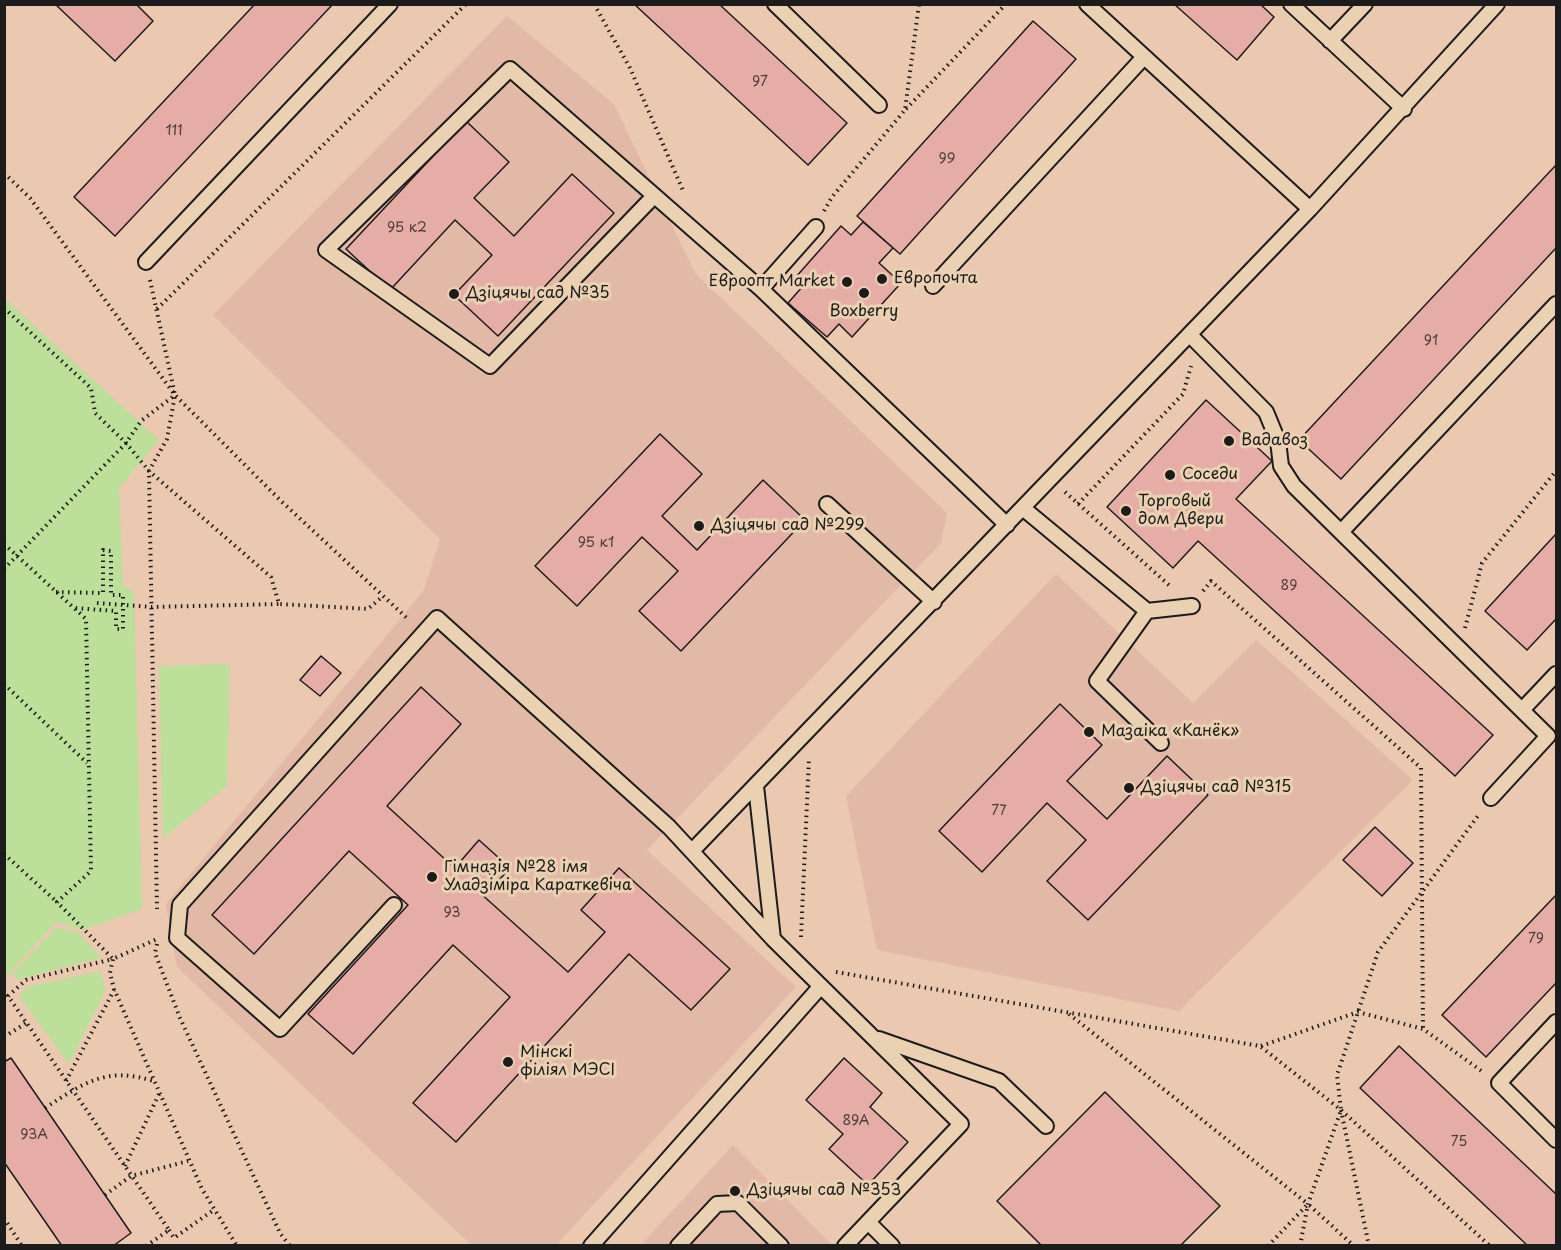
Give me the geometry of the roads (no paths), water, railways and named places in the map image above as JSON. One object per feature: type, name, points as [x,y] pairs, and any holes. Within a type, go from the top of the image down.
[{"type":"lane","points":[[146,262],[390,4]]},
{"type":"lane","points":[[775,4],[879,105]]},
{"type":"lane","points":[[1087,4],[1310,209]]},
{"type":"lane","points":[[1291,4],[1404,109]]},
{"type":"lane","points":[[1330,41],[1365,4]]},
{"type":"lane","points":[[693,850],[1051,480],[1194,339],[1497,4]]},
{"type":"lane","points":[[933,286],[1144,57]]},
{"type":"lane","points":[[654,196],[490,366],[326,250],[510,69],[761,290],[1007,525]]},
{"type":"lane","points":[[761,290],[816,227]]},
{"type":"lane","points":[[1341,532],[1557,304]]},
{"type":"lane","points":[[1194,339],[1266,412],[1278,441],[1281,466],[1286,477],[1548,736],[1491,798]]},
{"type":"lane","points":[[827,504],[934,602]]},
{"type":"lane","points":[[1024,509],[1147,611],[1192,606]]},
{"type":"lane","points":[[1147,611],[1097,681],[1161,743]]},
{"type":"lane","points":[[394,905],[280,1029],[177,938],[180,905],[437,618],[693,850],[773,939],[961,1124],[845,1245]]},
{"type":"lane","points":[[1522,710],[1557,674]]},
{"type":"lane","points":[[756,786],[773,939]]},
{"type":"lane","points":[[591,1245],[821,986]]},
{"type":"lane","points":[[1557,1022],[1499,1083],[1557,1140]]},
{"type":"lane","points":[[874,1038],[999,1081],[1046,1126]]},
{"type":"lane","points":[[678,1245],[717,1204],[738,1203],[781,1245]]},
{"type":"lane","points":[[868,1222],[891,1245]]},
{"type":"place","name":"Европочта","points":[[882,279]]},
{"type":"place","name":"Евроопт Market","points":[[847,282]]},
{"type":"place","name":"Boxberry","points":[[864,293]]},
{"type":"place","name":"Дзіцячы сад №35","points":[[454,294]]},
{"type":"place","name":"Вадавоз","points":[[1229,441]]},
{"type":"place","name":"Соседи","points":[[1170,475]]},
{"type":"place","name":"Торговый дом Двери","points":[[1126,511]]},
{"type":"place","name":"Дзіцячы сад №299","points":[[699,526]]},
{"type":"place","name":"Мазаіка «Канёк»","points":[[1089,732]]},
{"type":"place","name":"Дзіцячы сад №315","points":[[1129,788]]},
{"type":"place","name":"Гімназія №28 імя Уладзіміра Караткевіча","points":[[432,877]]},
{"type":"place","name":"Мінскі філіял МЭСІ","points":[[508,1062]]},
{"type":"place","name":"Дзіцячы сад №353","points":[[735,1191]]}]
